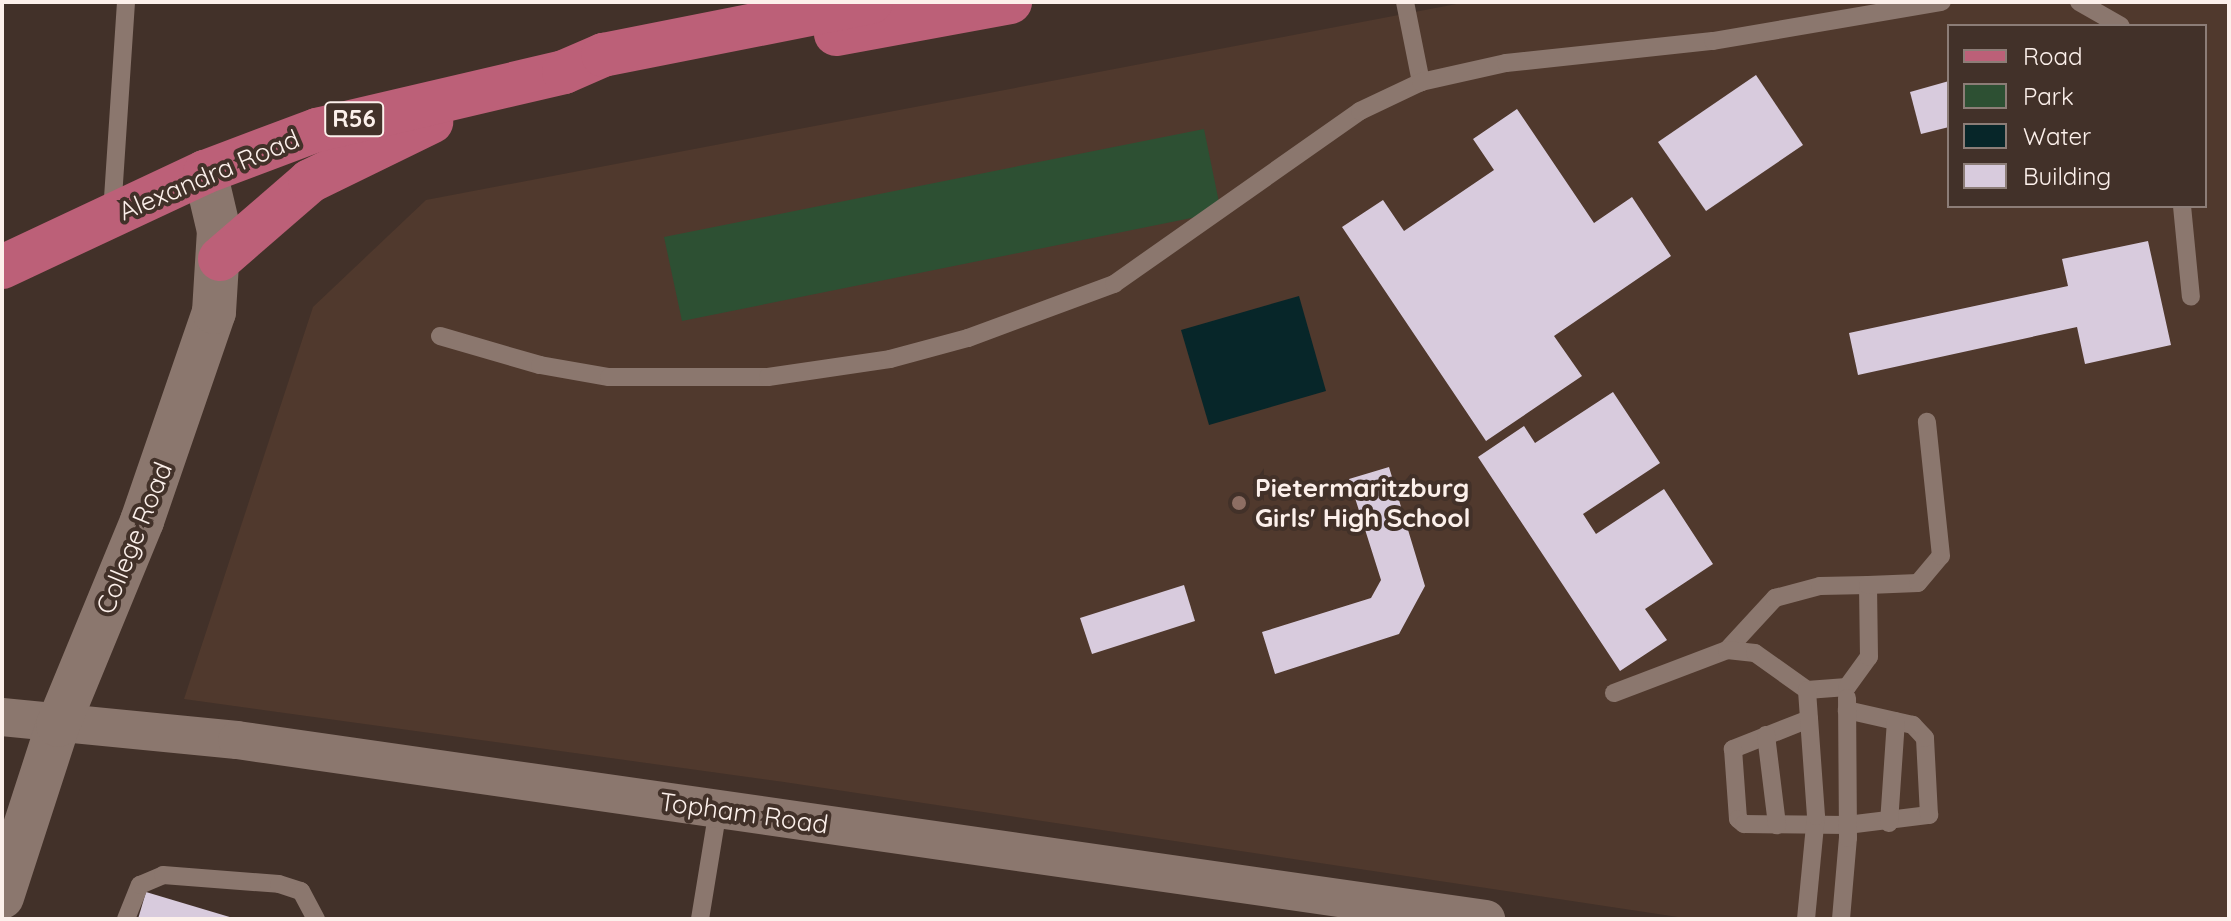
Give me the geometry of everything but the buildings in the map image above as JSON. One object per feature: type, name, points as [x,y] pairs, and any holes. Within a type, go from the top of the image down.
[{"type":"main road","name":"Alexandra Road","points":[[2,267],[205,172],[317,130],[564,72],[603,55],[871,2]]},
{"type":"main road","name":"Alexandra Road","points":[[772,23],[1010,2]]},
{"type":"main road","points":[[220,259],[310,181],[509,85]]},
{"type":"street","name":"College Road","points":[[2,897],[58,725],[196,378],[214,312],[220,259],[205,172]]},
{"type":"street","name":"Topham Road","points":[[2,717],[58,725],[237,740],[1486,919]]},
{"type":"lane","points":[[112,216],[126,2]]},
{"type":"lane","points":[[1405,2],[1421,82]]},
{"type":"lane","points":[[440,336],[540,365],[609,377],[665,380],[768,377],[904,355],[968,338],[1114,284],[1360,111],[1421,82],[1549,56],[1713,41],[1942,2]]},
{"type":"lane","points":[[2079,2],[2118,24]]},
{"type":"lane","points":[[2182,208],[2191,297]]},
{"type":"lane","points":[[1614,693],[1727,650],[1775,598],[1820,586],[1918,583],[1941,556],[1927,422]]},
{"type":"lane","points":[[1841,919],[1847,825],[1847,687],[1869,657],[1868,585]]},
{"type":"lane","points":[[1727,650],[1755,653],[1807,690],[1847,687]]},
{"type":"lane","points":[[1806,919],[1816,822],[1807,690]]},
{"type":"lane","points":[[1809,719],[1738,745],[1730,756],[1738,819],[1750,826],[1816,822],[1847,825],[1923,819],[1932,809],[1925,738],[1913,725],[1847,710]]},
{"type":"lane","points":[[1889,823],[1896,721]]},
{"type":"lane","points":[[1766,735],[1777,825]]},
{"type":"lane","points":[[700,919],[718,809]]},
{"type":"lane","points":[[126,919],[140,885],[163,875],[279,884],[301,891],[316,919]]},
{"type":"shaded area","name":"Pietermaritzburg Girls' High School","points":[[1467,2],[2229,2],[2229,919],[1691,919],[784,782],[184,699],[313,307],[426,200]]},
{"type":"green space","points":[[1204,129],[1221,212],[682,321],[664,237]]},
{"type":"water","points":[[1299,296],[1326,391],[1209,425],[1181,330]]},
{"type":"place","name":"Pietermaritzburg Girls' High School","points":[[1239,503]]}]
